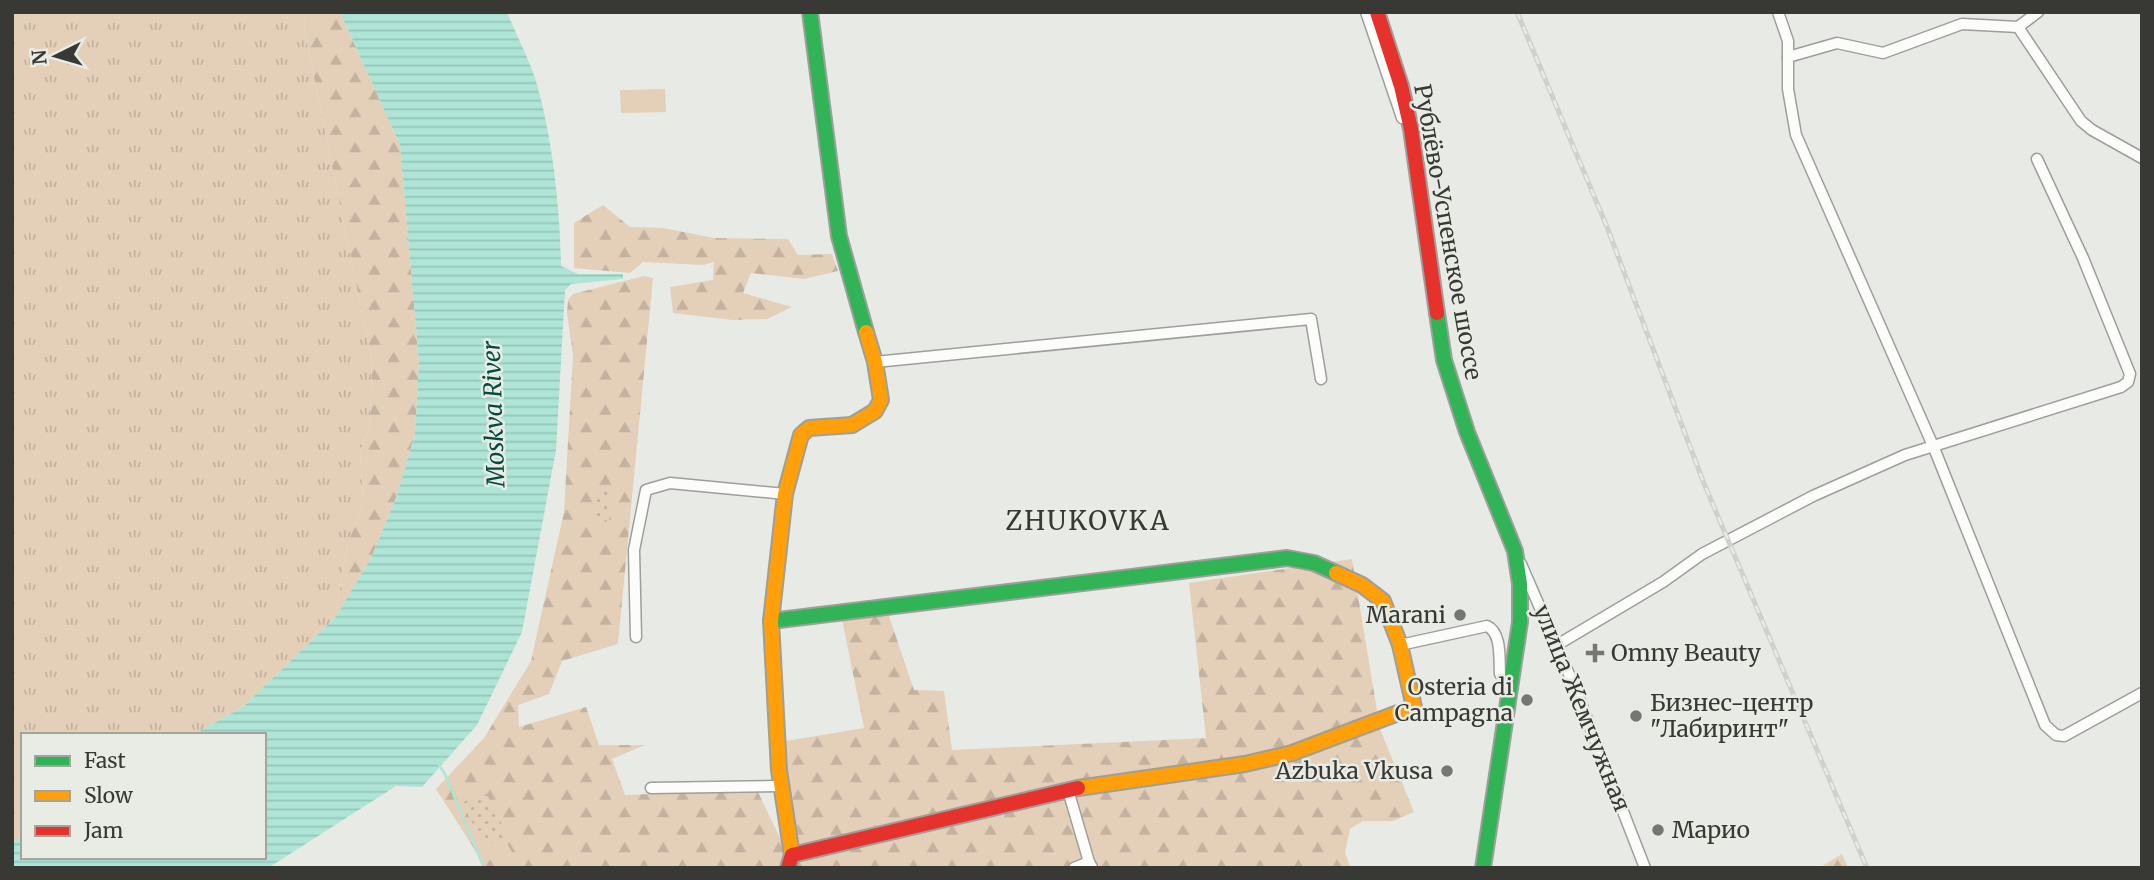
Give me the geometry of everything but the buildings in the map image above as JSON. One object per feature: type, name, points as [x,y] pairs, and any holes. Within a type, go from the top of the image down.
[{"type":"street","points":[[771,621],[1287,558],[1314,563],[1362,585],[1383,601],[1400,645],[1414,707],[1292,753],[1245,764],[1068,790],[790,861],[781,786],[771,621],[785,494],[801,435],[809,428],[852,425],[875,411],[881,400],[875,362],[839,236],[810,12]]},
{"type":"street","points":[[1366,12],[1415,157]]},
{"type":"street","name":"Рублёво-Успенское шоссе","points":[[1377,12],[1401,86],[1415,157],[1444,360],[1467,432],[1515,551],[1521,599],[1515,661],[1483,868]]},
{"type":"street","points":[[1778,12],[1788,41],[1787,89],[1796,135],[1934,448],[2049,731],[2064,736],[2142,693]]},
{"type":"street","points":[[1788,57],[1837,43],[1883,52],[1962,24],[2018,27],[2038,12]]},
{"type":"street","points":[[2018,27],[2081,121],[2142,158]]},
{"type":"street","points":[[1557,645],[1729,538],[1813,496],[1905,455],[2121,387],[2128,382],[2130,373],[2083,258],[2037,159]]},
{"type":"street","points":[[875,362],[1311,319],[1321,379]]},
{"type":"street","points":[[636,637],[634,550],[646,490],[670,483],[785,494]]},
{"type":"street","name":"улица Жемчужная","points":[[1515,551],[1557,645],[1645,868]]},
{"type":"street","points":[[1400,645],[1487,626],[1495,632],[1500,674],[1515,661]]},
{"type":"street","points":[[651,788],[781,786]]},
{"type":"street","points":[[1068,790],[1091,865],[1074,868]]},
{"type":"green space","points":[[12,12],[306,12],[304,28],[372,362],[370,427],[360,451],[363,501],[347,546],[335,618],[244,706],[197,733],[21,733],[21,837],[12,843]]},
{"type":"green space","points":[[306,12],[340,12],[400,145],[419,362],[415,434],[396,498],[371,558],[335,618],[347,546],[363,501],[360,451],[370,427],[372,362],[304,28]]},
{"type":"green space","points":[[665,89],[666,112],[621,113],[620,90]]},
{"type":"green space","points":[[603,205],[630,227],[663,228],[714,238],[788,239],[798,255],[832,254],[838,271],[804,279],[751,273],[743,293],[792,307],[767,319],[732,320],[673,313],[670,287],[713,280],[714,262],[703,265],[643,262],[630,273],[574,268],[574,223]]},
{"type":"green space","points":[[644,276],[653,278],[618,644],[562,661],[549,694],[518,705],[519,727],[586,707],[599,745],[645,745],[612,759],[625,795],[757,790],[781,840],[786,741],[864,728],[841,614],[887,610],[914,690],[944,691],[952,750],[1206,738],[1189,583],[1352,559],[1380,729],[1414,812],[1393,821],[1363,821],[1350,829],[1345,853],[1351,868],[483,868],[482,861],[436,789],[484,738],[531,661],[564,512],[573,355],[567,313],[568,300],[573,294]]},
{"type":"green space","points":[[595,488],[612,489],[609,522],[592,520]]},
{"type":"green space","points":[[485,791],[507,835],[485,847],[462,803]]},
{"type":"green space","points":[[506,841],[520,868],[498,868],[489,850]]},
{"type":"green space","points":[[1842,854],[1848,868],[1819,868]]},
{"type":"water","name":"Moskva River","points":[[340,12],[507,12],[532,69],[548,131],[555,176],[561,266],[578,274],[623,274],[623,279],[571,284],[565,290],[556,450],[522,632],[477,725],[422,787],[396,786],[268,868],[12,868],[12,843],[21,837],[21,859],[266,859],[266,733],[197,733],[244,706],[335,618],[371,558],[396,498],[415,434],[419,362],[400,145]]},
{"type":"waterway","points":[[439,765],[484,868]]},
{"type":"railway","points":[[1517,12],[1607,227],[1703,481],[1867,868]]},
{"type":"traffic: fast","points":[[810,12],[839,236],[866,332]]},
{"type":"traffic: fast","points":[[1437,313],[1444,360],[1467,432],[1515,551],[1520,584],[1520,622],[1483,868]]},
{"type":"traffic: fast","points":[[771,621],[1287,558],[1314,563],[1336,573]]},
{"type":"traffic: slow","points":[[792,855],[779,770],[771,621],[785,494],[801,435],[809,428],[852,425],[875,411],[881,400],[875,362],[866,332]]},
{"type":"traffic: slow","points":[[1078,788],[1245,764],[1292,753],[1414,707],[1400,645],[1383,601],[1362,585],[1336,573]]},
{"type":"traffic: jam","points":[[1377,12],[1401,86],[1411,129],[1437,313]]},
{"type":"traffic: jam","points":[[788,868],[792,855],[1078,788]]},
{"type":"place","name":"Marani","points":[[1460,615]]},
{"type":"place","name":"Omny Beauty","points":[[1595,653]]},
{"type":"place","name":"Osteria di Campagna","points":[[1527,700]]},
{"type":"place","name":"Бизнес-центр \"Лабиринт\"","points":[[1636,716]]},
{"type":"place","name":"Azbuka Vkusa","points":[[1447,771]]},
{"type":"place","name":"Марио","points":[[1658,830]]},
{"type":"district","name":"ZHUKOVKA","points":[[1088,521]]}]
